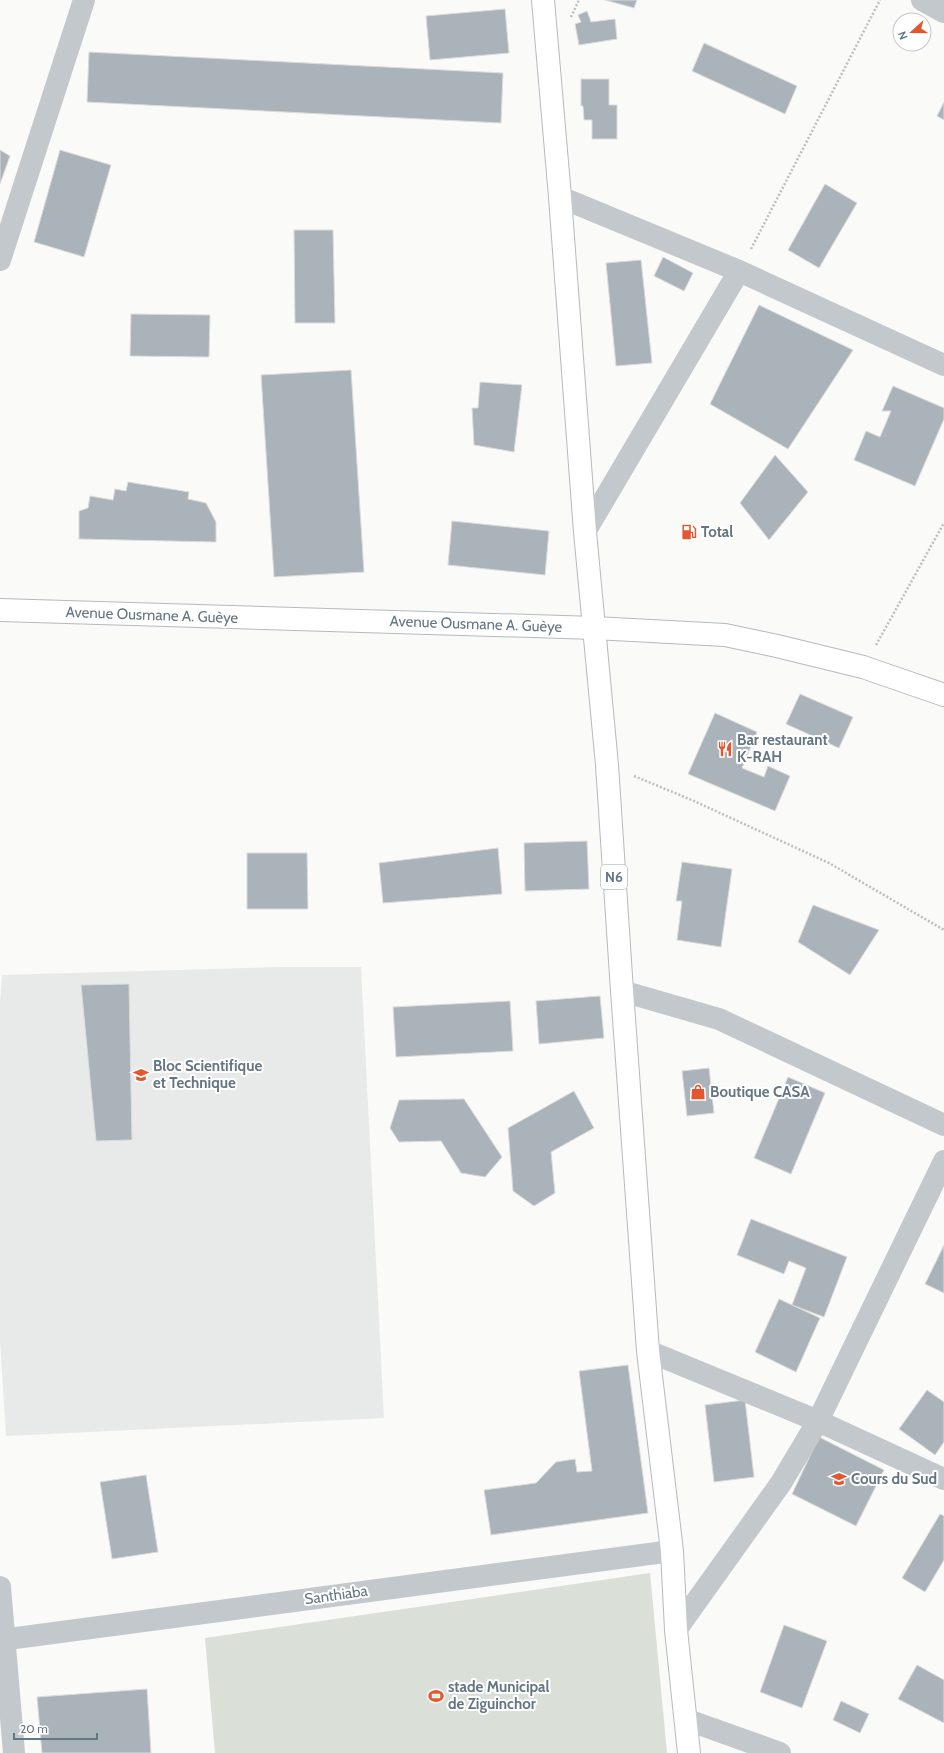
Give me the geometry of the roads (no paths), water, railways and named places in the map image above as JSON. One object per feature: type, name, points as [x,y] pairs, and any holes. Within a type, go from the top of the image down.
[{"type":"main road","name":"N6","points":[[543,0],[560,197],[585,532],[607,766],[648,1351],[672,1551],[676,1630],[689,1753]]},
{"type":"main road","name":"Avenue Ousmane A. Guèye","points":[[0,610],[595,628],[725,635],[864,667],[944,695]]},
{"type":"street","points":[[0,260],[84,0]]},
{"type":"street","points":[[922,0],[944,12]]},
{"type":"street","points":[[560,197],[739,271],[944,365]]},
{"type":"street","points":[[585,532],[739,271]]},
{"type":"street","points":[[622,990],[719,1019],[944,1125]]},
{"type":"street","points":[[676,1630],[780,1482],[818,1421],[944,1161]]},
{"type":"street","points":[[648,1351],[818,1421],[944,1479]]},
{"type":"street","name":"Santhiaba","points":[[2,1640],[672,1551]]},
{"type":"street","points":[[0,1586],[2,1640],[14,1753]]},
{"type":"street","points":[[685,1719],[780,1753]]},
{"type":"place","name":"Total","points":[[689,532]]},
{"type":"place","name":"Bar restaurant K-RAH","points":[[725,749]]},
{"type":"place","name":"Bloc Scientifique et Technique","points":[[141,1075]]},
{"type":"place","name":"Boutique CASA","points":[[698,1092]]},
{"type":"place","name":"Cours du Sud","points":[[839,1479]]},
{"type":"place","name":"stade Municipal de Ziguinchor","points":[[436,1696]]}]
